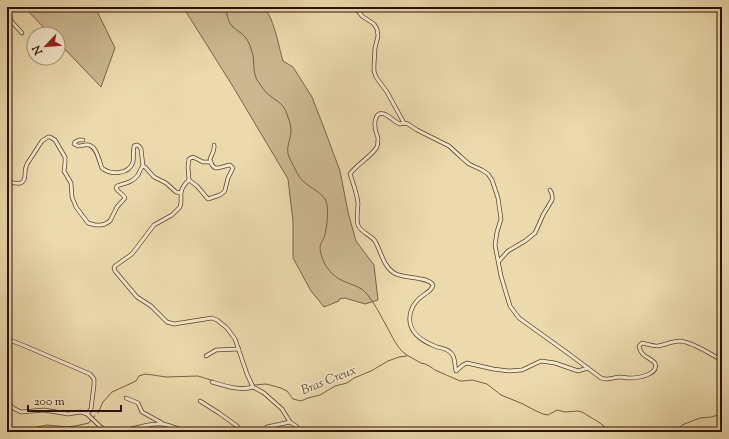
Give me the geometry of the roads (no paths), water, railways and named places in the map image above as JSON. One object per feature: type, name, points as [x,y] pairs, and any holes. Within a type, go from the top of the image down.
[{"type":"street","points":[[355,7],[360,14],[374,24],[377,29],[378,36],[375,48],[374,71],[376,77],[404,123]]},
{"type":"street","points":[[7,11],[12,22],[22,33]]},
{"type":"street","points":[[7,57],[7,64]]},
{"type":"street","points":[[588,368],[578,371],[554,362],[542,361],[522,370],[509,371],[467,363],[456,371],[451,352],[424,342],[417,336],[411,327],[410,322],[412,309],[414,304],[434,286],[431,282],[394,273],[387,266],[375,241],[358,227],[357,223],[358,203],[350,174],[377,146],[378,138],[375,131],[377,115],[383,113],[400,124],[408,124],[449,146],[469,164],[488,174],[492,180],[498,198],[501,219],[495,245],[501,276],[510,306],[519,318],[588,368],[601,378],[639,378],[652,373],[656,365],[654,361],[640,352],[639,346],[644,343],[657,346],[675,341],[682,341],[702,349],[718,358],[722,358]]},
{"type":"street","points":[[7,182],[20,184],[25,177],[25,166],[42,141],[48,137],[53,138],[65,157],[64,171],[70,182],[72,197],[76,206],[88,223],[95,225],[105,224],[110,221],[117,207],[125,198],[117,190],[117,186],[133,181],[140,168],[143,166]]},
{"type":"street","points":[[83,140],[78,140],[74,144],[78,146],[87,145],[92,147],[102,168],[104,170],[118,173],[125,171],[130,167],[133,161],[134,146],[139,146],[141,149],[143,166],[154,177],[166,182],[180,194]]},
{"type":"street","points":[[211,162],[203,162],[193,157],[188,161],[189,180],[197,186],[208,199],[224,192],[232,168],[230,165],[220,168],[214,166],[210,159],[215,148],[214,145]]},
{"type":"street","points":[[189,180],[183,186],[180,194],[180,207],[172,215],[154,225],[132,254],[114,267],[114,270],[137,297],[151,306],[168,322],[174,324],[212,318],[227,328],[235,339],[246,374],[253,387],[264,393],[282,409],[290,422],[301,432]]},
{"type":"street","points":[[498,261],[508,251],[535,233],[552,200],[553,197],[550,190]]},
{"type":"street","points":[[7,339],[90,374],[94,379],[94,385],[91,409],[87,414]]},
{"type":"street","points":[[206,356],[216,350],[239,349]]},
{"type":"street","points":[[212,382],[230,387],[247,389],[253,387]]},
{"type":"street","points":[[126,398],[138,403],[143,413],[165,425],[187,432]]},
{"type":"street","points":[[200,401],[237,426],[240,432]]},
{"type":"street","points":[[7,402],[13,408],[21,412],[44,410],[68,414],[81,412],[87,414],[104,431],[124,431],[151,424],[165,425]]},
{"type":"street","points":[[263,432],[273,425],[290,422]]},
{"type":"waterway","points":[[224,7],[230,24],[244,36],[249,43],[255,75],[262,88],[281,104],[286,112],[291,130],[288,153],[296,171],[303,181],[322,195],[326,201],[328,213],[324,237],[320,248],[324,263],[335,276],[343,281],[359,287],[367,294],[378,310],[394,341],[401,350],[420,363],[426,364],[435,370],[460,381],[472,380],[487,384],[501,395],[543,414],[548,415],[557,410],[565,412],[582,412],[611,432]]},
{"type":"waterway","name":"Bras Creux","points":[[254,385],[266,384],[281,388],[287,391],[293,399],[301,401],[320,395],[335,386],[347,383],[388,361],[407,356]]},
{"type":"waterway","name":"Bras Creux","points":[[98,413],[103,402],[112,392],[136,381],[139,376],[145,374],[166,377],[198,376],[214,381]]},
{"type":"waterway","name":"Bras Creux","points":[[237,387],[246,387]]},
{"type":"waterway","points":[[676,432],[682,425],[687,423],[700,418],[722,414]]},
{"type":"waterway","name":"Bras Creux","points":[[24,432],[47,425],[67,427],[89,423],[95,416]]}]
